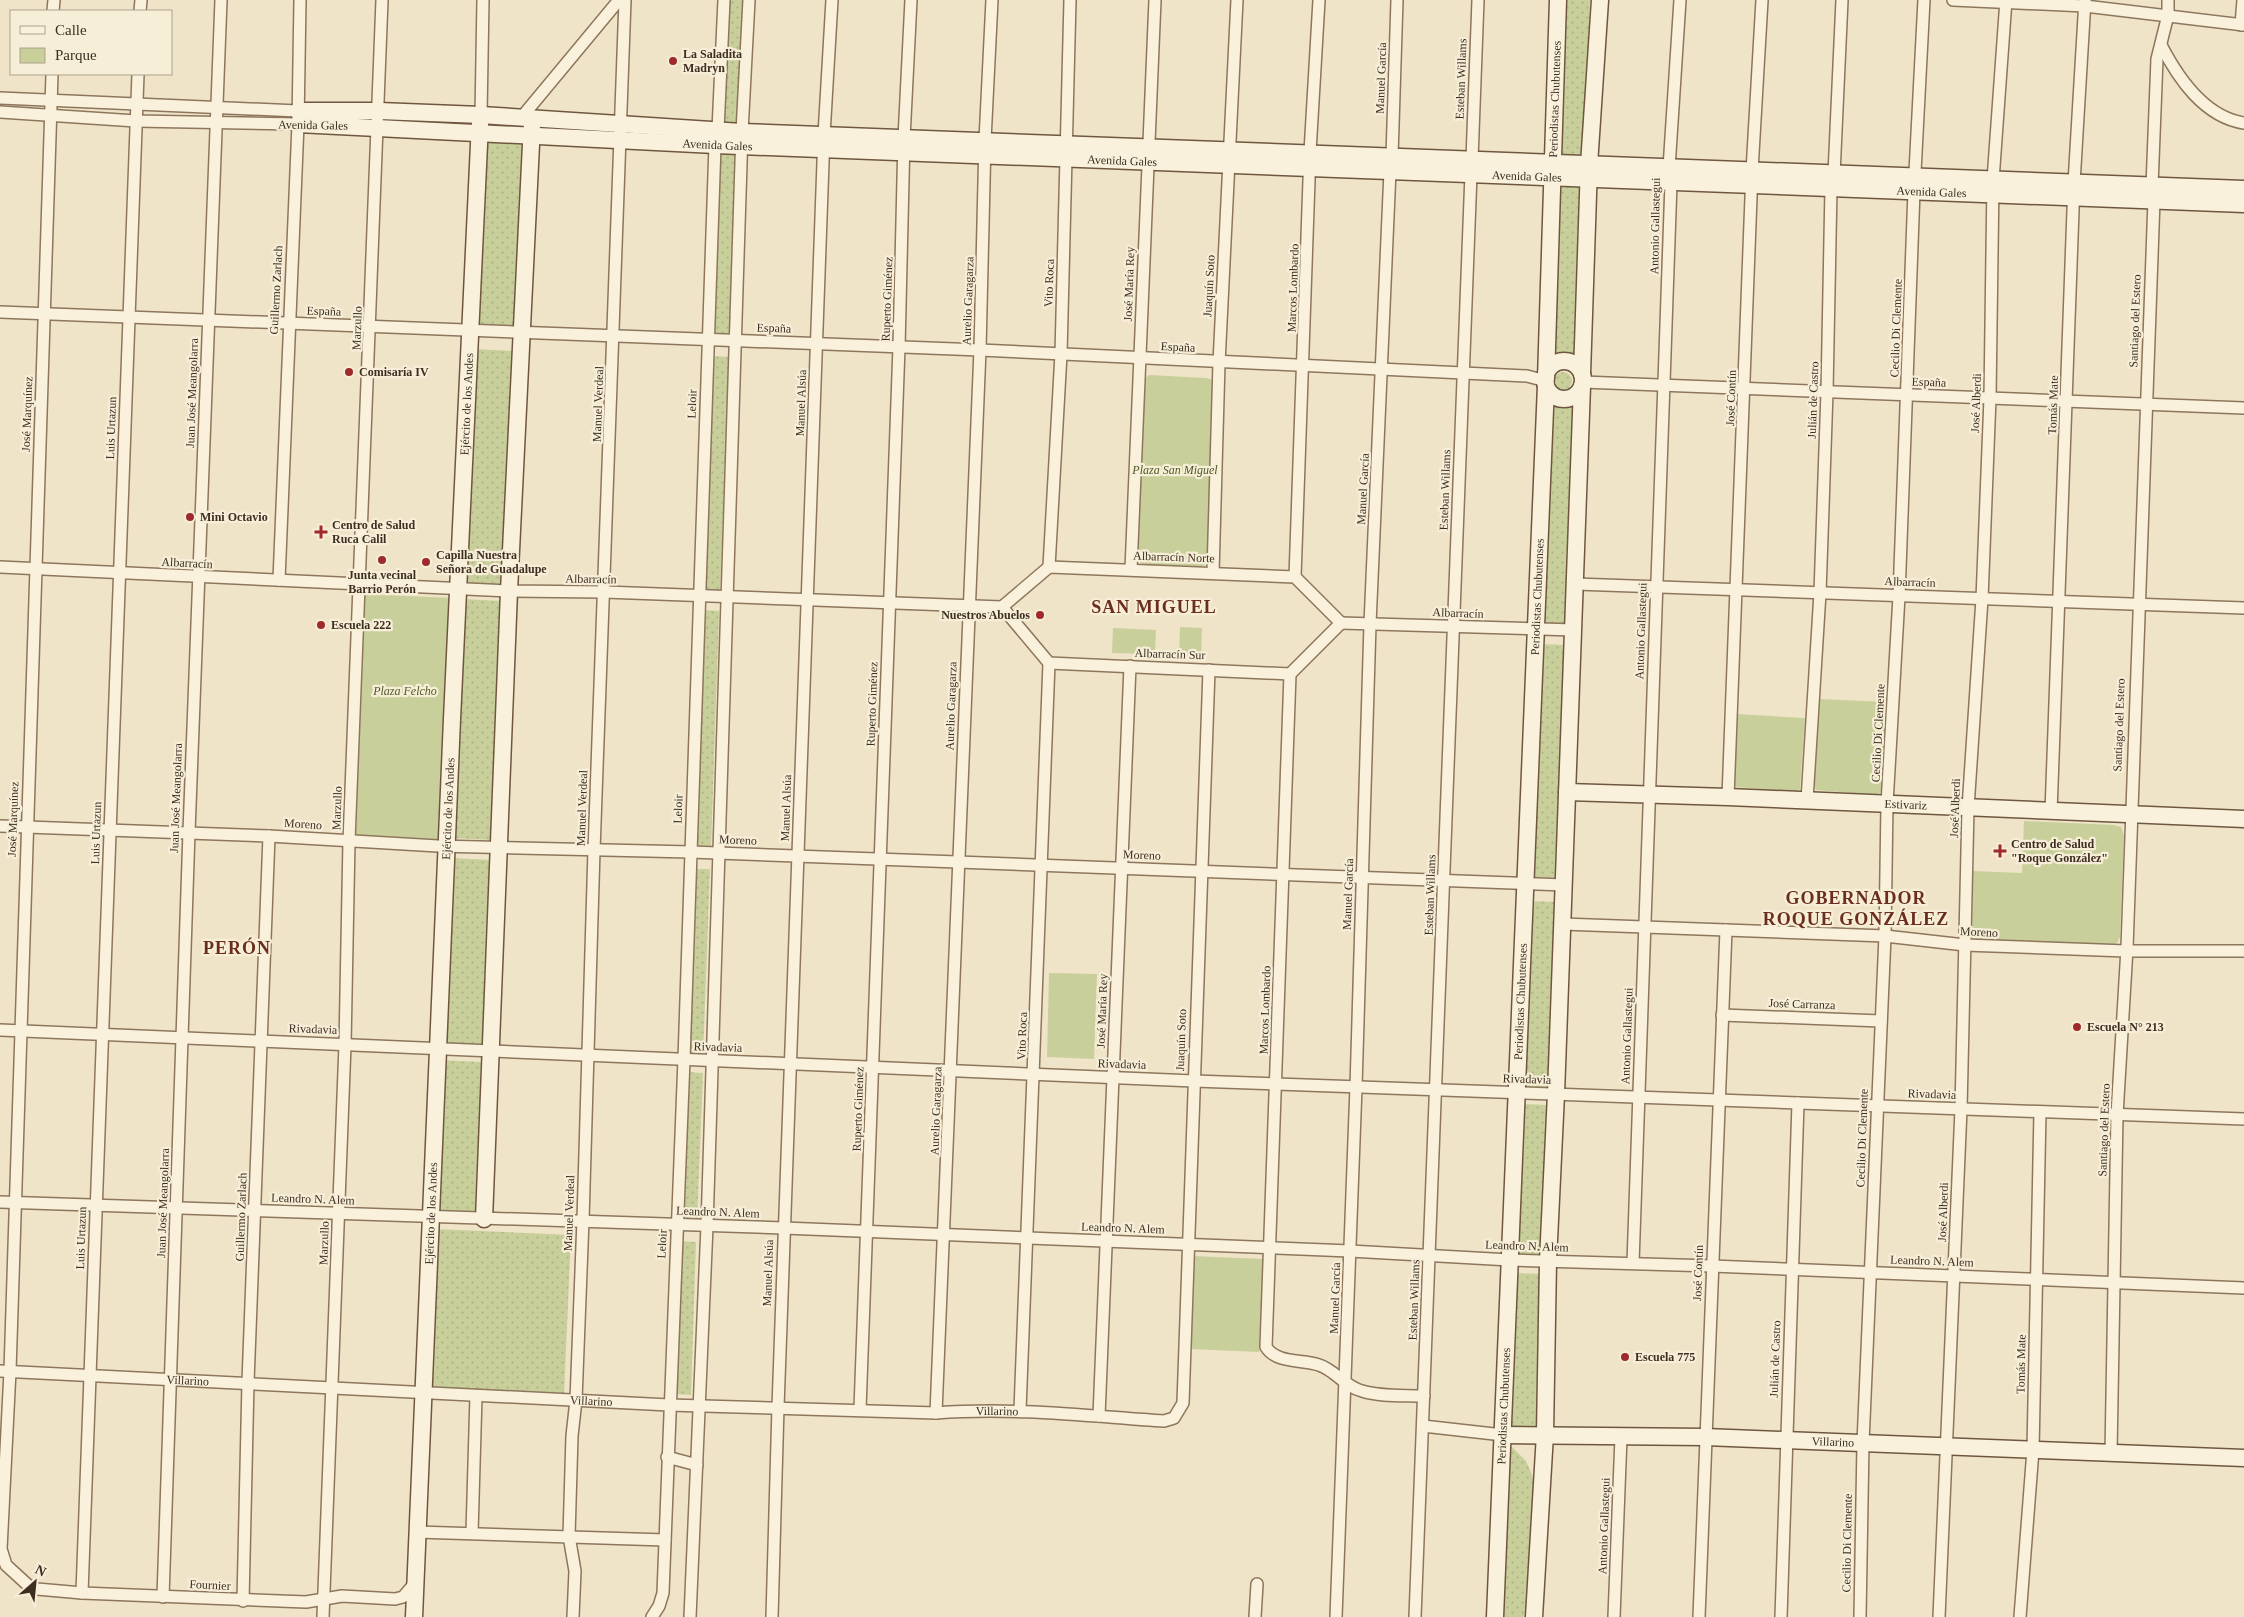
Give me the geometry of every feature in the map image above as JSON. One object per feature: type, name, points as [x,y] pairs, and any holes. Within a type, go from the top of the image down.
[{"type":"street","name":"Juan José Meangolarra","points":[[163,1597],[198,577],[221,0]]},
{"type":"street","name":"Guillermo Zarlach","points":[[279,580],[288,324],[298,117],[300,0]]},
{"type":"street","name":"Marzullo","points":[[324,1617],[345,1045],[350,841],[382,0]]},
{"type":"street","name":"Ejército de los Andes","points":[[414,1617],[422,1391],[480,133],[483,0]]},
{"type":"street","points":[[484,1219],[509,591],[523,332],[528,124],[619,0]]},
{"type":"street","name":"Manuel Verdeal","points":[[573,1617],[575,1571],[570,1536],[572,1436],[576,1400],[583,1220],[594,850],[605,592],[625,0]]},
{"type":"street","name":"Leloir","points":[[655,1616],[663,1593],[684,1060],[707,340],[724,0]]},
{"type":"street","points":[[690,1617],[707,1226],[735,341],[749,0]]},
{"type":"street","name":"Manuel Alsúa","points":[[772,1617],[784,1228],[824,142],[832,0]]},
{"type":"street","name":"Ruperto Giménez","points":[[860,1409],[905,145],[912,0]]},
{"type":"street","name":"Aurelio Garagarza","points":[[936,1413],[960,862],[992,0]]},
{"type":"street","name":"Vito Roca","points":[[1049,567],[1061,354],[1070,0]]},
{"type":"street","name":"José María Rey","points":[[1131,569],[1147,154],[1155,0]]},
{"type":"street","name":"Juaquín Soto","points":[[1213,573],[1219,362],[1237,0]]},
{"type":"street","name":"Marcos Lombardo","points":[[1295,578],[1304,367],[1310,152],[1319,0]]},
{"type":"street","name":"Manuel García","points":[[1336,1617],[1356,1087],[1370,624],[1397,0]]},
{"type":"street","name":"Esteban Willams","points":[[1415,1617],[1478,0]]},
{"type":"street","name":"Periodistas Chubutenses","points":[[1496,1617],[1546,382],[1551,170],[1558,0]]},
{"type":"street","points":[[1534,1617],[1545,1434],[1548,1261],[1576,584],[1589,172],[1600,0]]},
{"type":"street","name":"Antonio Gallastegui","points":[[1633,1263],[1670,176],[1680,0]]},
{"type":"street","name":"José Contín","points":[[1728,797],[1745,388],[1751,178],[1762,0]]},
{"type":"street","name":"Julián de Castro","points":[[1807,800],[1820,593],[1832,181],[1842,0]]},
{"type":"street","name":"Cecilio Di Clemente","points":[[1860,1617],[1863,1443],[1885,936],[1887,804],[1899,596],[1908,395],[1914,185],[1924,0]]},
{"type":"street","points":[[1953,0],[2085,3],[2243,25],[2242,0]]},
{"type":"street","name":"Santiago del Estero","points":[[2111,1453],[2117,1115],[2126,951],[2157,59],[2168,15],[2168,0]]},
{"type":"street","name":"José Alberdi","points":[[1939,1617],[1961,1109],[1968,808],[1982,599],[1990,398],[1994,187],[2006,1]]},
{"type":"street","name":"Tomás Mate","points":[[2051,812],[2074,190],[2085,3]]},
{"type":"street","points":[[2162,45],[2175,72],[2198,98],[2219,114],[2244,123]]},
{"type":"street","name":"José Marquínez","points":[[6,1564],[1,1549],[5,1371],[15,1202],[34,568],[45,314],[52,75]]},
{"type":"street","name":"Luis Urtazun","points":[[82,1594],[138,75]]},
{"type":"street","name":"Avenida Gales","points":[[0,98],[51,102],[217,108],[298,117],[378,119],[480,115],[528,124],[717,138],[1229,156],[1310,152],[1391,164]]},
{"type":"street","name":"Avenida Gales","points":[[0,112],[136,121],[216,123],[298,117]]},
{"type":"street","name":"Avenida Gales","points":[[378,119],[480,133],[528,124]]},
{"type":"street","name":"Avenida Gales","points":[[1229,156],[1310,169],[1391,164],[2153,193],[2244,189]]},
{"type":"street","name":"Avenida Gales","points":[[2153,193],[2244,204]]},
{"type":"street","name":"España","points":[[0,312],[980,350],[1382,371],[1527,376],[1546,382]]},
{"type":"street","points":[[1562,362],[1574,364],[1582,381],[1575,396],[1564,399],[1553,395],[1546,382],[1550,368],[1562,362]]},
{"type":"street","name":"España","points":[[1582,381],[2244,408]]},
{"type":"street","name":"Albarracín","points":[[0,567],[509,591],[605,592],[1002,607]]},
{"type":"street","points":[[1049,567],[1002,607],[1049,663]]},
{"type":"street","name":"Albarracín Norte","points":[[1049,567],[1131,569],[1295,578]]},
{"type":"street","points":[[1290,674],[1341,623],[1295,578]]},
{"type":"street","name":"Albarracín","points":[[1576,584],[2244,608]]},
{"type":"street","name":"Albarracín","points":[[1341,623],[1574,630]]},
{"type":"street","name":"Vito Roca","points":[[1020,1410],[1049,663]]},
{"type":"street","name":"Albarracín Sur","points":[[1049,663],[1290,674]]},
{"type":"street","name":"José María Rey","points":[[1099,1416],[1130,666]]},
{"type":"street","name":"Juaquín Soto","points":[[1179,1410],[1183,1403],[1208,670]]},
{"type":"street","name":"Marcos Lombardo","points":[[1290,674],[1266,1347],[1270,1353],[1279,1358],[1325,1366],[1345,1382]]},
{"type":"street","name":"Estivariz","points":[[1566,792],[1807,800],[2244,819]]},
{"type":"street","name":"Moreno","points":[[0,826],[189,832],[447,846],[691,852],[1564,885]]},
{"type":"street","name":"Guillermo Zarlach","points":[[243,1600],[248,1382],[269,836]]},
{"type":"street","name":"Moreno","points":[[1563,924],[1885,936],[1965,945],[2126,951],[2244,951]]},
{"type":"street","name":"José Contín","points":[[1699,1617],[1726,930]]},
{"type":"street","name":"José Carranza","points":[[1722,1015],[1881,1021]]},
{"type":"street","name":"Rivadavia","points":[[0,1030],[1194,1081],[2244,1119]]},
{"type":"street","name":"Julián de Castro","points":[[1781,1617],[1798,1103]]},
{"type":"street","name":"Tomás Mate","points":[[2020,1617],[2032,1450],[2040,1112]]},
{"type":"street","name":"Leandro N. Alem","points":[[0,1202],[484,1219],[583,1220],[1188,1244],[1510,1260],[1712,1266],[2244,1288]]},
{"type":"street","name":"Villarino","points":[[5,1371],[89,1377],[248,1382],[422,1391],[476,1396],[699,1406],[860,1409],[936,1413],[1020,1410],[1164,1421],[1174,1418],[1179,1410]]},
{"type":"street","points":[[1345,1382],[1359,1391],[1371,1394],[1424,1396]]},
{"type":"street","points":[[472,1533],[476,1396]]},
{"type":"street","name":"Villarino","points":[[1423,1426],[1503,1435],[1705,1437],[2244,1458]]},
{"type":"street","name":"Antonio Gallastegui","points":[[1614,1617],[1621,1437]]},
{"type":"street","points":[[667,1458],[697,1465]]},
{"type":"street","points":[[417,1532],[664,1540]]},
{"type":"street","name":"Fournier","points":[[6,1564],[30,1587],[82,1594],[243,1600],[324,1600],[342,1596],[395,1599],[403,1597],[415,1583]]},
{"type":"street","points":[[1255,1617],[1257,1584]]},
{"type":"green space","points":[[727,0],[744,0],[739,127],[722,126]]},
{"type":"green space","points":[[1565,0],[1590,0],[1584,159],[1559,158]]},
{"type":"green space","points":[[484,141],[524,143],[516,327],[476,326]]},
{"type":"green space","points":[[720,152],[736,153],[729,333],[713,333]]},
{"type":"green space","points":[[1558,184],[1583,185],[1576,361],[1564,357],[1551,360]]},
{"type":"green space","points":[[474,349],[514,351],[504,585],[464,583]]},
{"type":"green space","points":[[712,356],[729,357],[720,593],[704,593]]},
{"type":"green space","points":[[1559,372],[1567,372],[1572,377],[1570,388],[1559,390],[1554,385],[1554,377]]},
{"type":"green space","name":"Plaza San Miguel","points":[[1149,375],[1207,378],[1212,380],[1214,384],[1207,560],[1205,565],[1200,568],[1146,565],[1139,562],[1136,556],[1143,382]]},
{"type":"green space","points":[[1549,400],[1562,404],[1575,400],[1567,627],[1542,626]]},
{"type":"green space","name":"Plaza Felcho","points":[[365,594],[453,598],[443,840],[356,837]]},
{"type":"green space","points":[[463,599],[503,601],[492,840],[452,838]]},
{"type":"green space","points":[[702,610],[719,611],[711,848],[694,847]]},
{"type":"green space","points":[[1180,627],[1202,628],[1201,658],[1179,657]]},
{"type":"green space","points":[[1113,628],[1156,630],[1155,654],[1112,653]]},
{"type":"green space","points":[[1540,644],[1565,645],[1557,878],[1532,877]]},
{"type":"green space","points":[[1818,699],[1888,702],[1882,791],[1877,795],[1816,790],[1814,785]]},
{"type":"green space","points":[[1737,714],[1805,718],[1800,789],[1796,792],[1736,787],[1733,783]]},
{"type":"green space","points":[[2024,821],[2114,825],[2121,827],[2124,835],[2120,937],[2117,943],[2112,945],[1977,939],[1972,937],[1973,871],[2022,873]]},
{"type":"green space","points":[[452,858],[492,860],[484,1045],[444,1043]]},
{"type":"green space","points":[[693,869],[710,869],[703,1057],[686,1056]]},
{"type":"green space","points":[[1530,901],[1555,902],[1550,1089],[1524,1088]]},
{"type":"green space","points":[[1049,973],[1097,974],[1094,1059],[1047,1057]]},
{"type":"green space","points":[[441,1060],[481,1062],[475,1216],[435,1214]]},
{"type":"green space","points":[[687,1072],[703,1073],[697,1221],[680,1221]]},
{"type":"green space","points":[[1522,1104],[1547,1105],[1542,1262],[1517,1261]]},
{"type":"green space","points":[[434,1229],[571,1235],[564,1396],[427,1390]]},
{"type":"green space","points":[[680,1241],[696,1242],[691,1395],[674,1394]]},
{"type":"green space","points":[[1193,1256],[1263,1259],[1259,1352],[1189,1349]]},
{"type":"green space","points":[[1516,1273],[1541,1274],[1536,1431],[1511,1431]]},
{"type":"green space","points":[[1510,1445],[1526,1461],[1534,1479],[1527,1617],[1503,1617]]},
{"type":"place","name":"La Saladita Madryn","points":[[673,61]]},
{"type":"place","name":"Comisaría IV","points":[[349,372]]},
{"type":"place","name":"Mini Octavio","points":[[190,517]]},
{"type":"place","name":"Centro de Salud Ruca Calil","points":[[321,532]]},
{"type":"place","name":"Junta vecinal Barrio Perón","points":[[382,560]]},
{"type":"place","name":"Capilla Nuestra Señora de Guadalupe","points":[[426,562]]},
{"type":"place","name":"Nuestros Abuelos","points":[[1040,615]]},
{"type":"place","name":"Escuela 222","points":[[321,625]]},
{"type":"place","name":"Centro de Salud \"Roque González\"","points":[[2000,851]]},
{"type":"place","name":"Escuela N° 213","points":[[2077,1027]]},
{"type":"place","name":"Escuela 775","points":[[1625,1357]]},
{"type":"district","name":"SAN MIGUEL","points":[[1154,607]]},
{"type":"district","name":"GOBERNADOR ROQUE GONZÁLEZ","points":[[1856,908]]},
{"type":"district","name":"PERÓN","points":[[237,948]]}]
